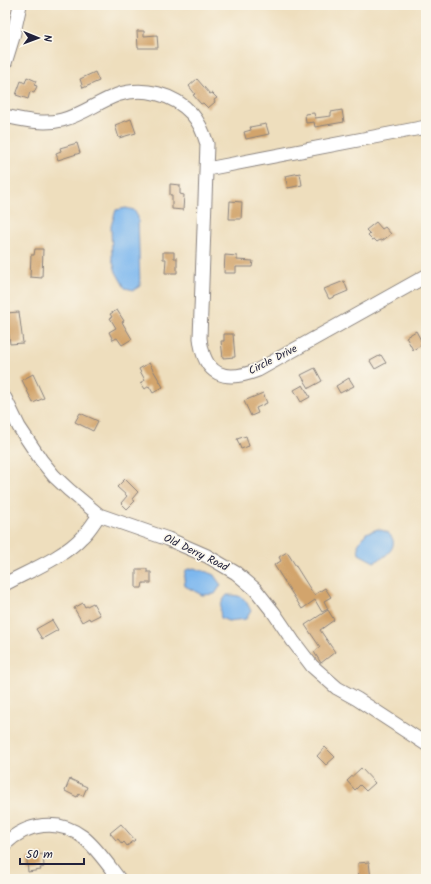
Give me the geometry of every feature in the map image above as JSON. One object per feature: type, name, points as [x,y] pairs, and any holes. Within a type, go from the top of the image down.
[{"type":"street","points":[[5,62],[13,37],[20,5]]},
{"type":"street","name":"Circle Drive","points":[[5,116],[34,122],[54,122],[73,117],[118,95],[138,91],[158,93],[177,101],[193,115],[199,123],[207,144],[200,338],[204,358],[209,366],[217,373],[227,376],[238,376],[258,370],[426,276]]},
{"type":"street","points":[[207,170],[426,127]]},
{"type":"street","name":"Old Derry Road","points":[[5,398],[19,427],[41,460],[59,481],[99,515],[168,538],[207,556],[236,573],[255,589],[312,666],[337,688],[357,699],[426,744]]},
{"type":"street","points":[[5,584],[60,554],[76,543],[83,537],[99,515]]},
{"type":"street","points":[[5,844],[19,833],[37,826],[57,825],[67,828],[84,838],[119,879]]},
{"type":"water","points":[[126,208],[134,210],[138,217],[140,286],[134,290],[125,288],[116,272],[112,259],[111,226],[116,210]]},
{"type":"water","points":[[378,529],[388,533],[392,538],[393,546],[387,554],[374,562],[359,554],[358,545],[366,533]]},
{"type":"water","points":[[194,568],[213,574],[221,585],[215,594],[202,595],[185,586],[184,578],[186,570]]},
{"type":"water","points":[[227,595],[237,596],[245,600],[251,611],[246,619],[228,621],[221,618],[221,605]]},
{"type":"building","points":[[137,31],[144,31],[144,36],[157,35],[158,48],[138,48]]},
{"type":"building","points":[[95,72],[99,81],[83,88],[80,79]]},
{"type":"building","points":[[27,77],[36,81],[34,85],[37,86],[34,93],[30,92],[28,99],[16,95],[21,81],[25,83]]},
{"type":"building","points":[[197,79],[210,94],[212,93],[217,98],[208,108],[203,103],[201,104],[193,95],[195,94],[189,86]]},
{"type":"building","points":[[342,110],[344,122],[315,127],[314,122],[306,123],[305,114],[314,113],[315,118],[331,116],[331,112]]},
{"type":"building","points":[[131,119],[136,133],[119,138],[115,125]]},
{"type":"building","points":[[266,124],[269,134],[246,139],[244,132],[251,130],[250,127]]},
{"type":"building","points":[[77,143],[80,153],[58,160],[56,153],[61,151],[60,148]]},
{"type":"building","points":[[300,173],[302,185],[288,188],[285,176]]},
{"type":"building","points":[[170,184],[180,185],[180,194],[184,195],[183,210],[172,209]]},
{"type":"building","points":[[230,201],[242,202],[241,219],[229,219]]},
{"type":"building","points":[[376,222],[382,229],[385,227],[391,234],[382,241],[380,240],[377,242],[368,236],[370,234],[366,230]]},
{"type":"building","points":[[35,249],[43,249],[42,278],[30,277],[31,255],[34,255]]},
{"type":"building","points":[[163,252],[174,252],[174,258],[177,258],[177,273],[165,273],[166,259],[163,259]]},
{"type":"building","points":[[225,255],[237,256],[237,260],[253,261],[252,267],[236,267],[236,273],[224,273]]},
{"type":"building","points":[[344,281],[348,291],[329,299],[324,289]]},
{"type":"building","points":[[117,310],[132,339],[122,345],[117,338],[113,340],[109,332],[116,328],[110,318],[112,317],[110,314]]},
{"type":"building","points":[[19,312],[23,343],[10,344],[6,313]]},
{"type":"building","points":[[416,331],[423,344],[413,350],[406,337]]},
{"type":"building","points":[[224,334],[233,334],[235,357],[223,358],[221,341],[224,341]]},
{"type":"building","points":[[381,355],[386,363],[375,369],[370,361]]},
{"type":"building","points":[[149,363],[163,387],[153,393],[149,386],[145,389],[141,383],[145,380],[139,369]]},
{"type":"building","points":[[315,368],[322,381],[309,388],[301,375]]},
{"type":"building","points":[[33,374],[44,398],[33,403],[22,380]]},
{"type":"building","points":[[349,378],[354,386],[340,393],[336,386]]},
{"type":"building","points":[[303,385],[310,397],[301,402],[294,390]]},
{"type":"building","points":[[263,393],[267,403],[256,408],[258,413],[251,416],[244,401]]},
{"type":"building","points":[[80,413],[98,421],[93,431],[75,422]]},
{"type":"building","points":[[246,436],[249,446],[241,449],[237,439]]},
{"type":"building","points":[[125,479],[138,492],[132,499],[135,501],[127,509],[121,503],[127,496],[117,487]]},
{"type":"building","points":[[287,552],[314,595],[325,588],[331,597],[324,601],[328,609],[322,612],[315,600],[302,609],[274,565],[281,561],[279,557]]},
{"type":"building","points":[[136,569],[147,569],[147,572],[151,572],[151,583],[143,583],[142,588],[136,588]]},
{"type":"building","points":[[83,603],[85,607],[93,603],[100,615],[82,622],[74,608]]},
{"type":"building","points":[[328,610],[334,620],[320,630],[335,652],[321,663],[314,652],[320,647],[305,625]]},
{"type":"building","points":[[52,620],[58,630],[42,639],[36,629]]},
{"type":"building","points":[[325,747],[335,757],[326,765],[317,756]]},
{"type":"building","points":[[361,768],[375,783],[366,791],[360,785],[355,790],[347,781]]},
{"type":"building","points":[[70,779],[87,787],[83,796],[79,794],[77,797],[65,791]]},
{"type":"building","points":[[121,824],[135,840],[127,846],[124,842],[122,844],[118,839],[116,840],[110,833]]},
{"type":"building","points":[[43,854],[44,867],[40,868],[41,870],[28,872],[27,859],[31,858],[31,856]]},
{"type":"building","points":[[369,862],[371,879],[359,879],[358,863]]}]
